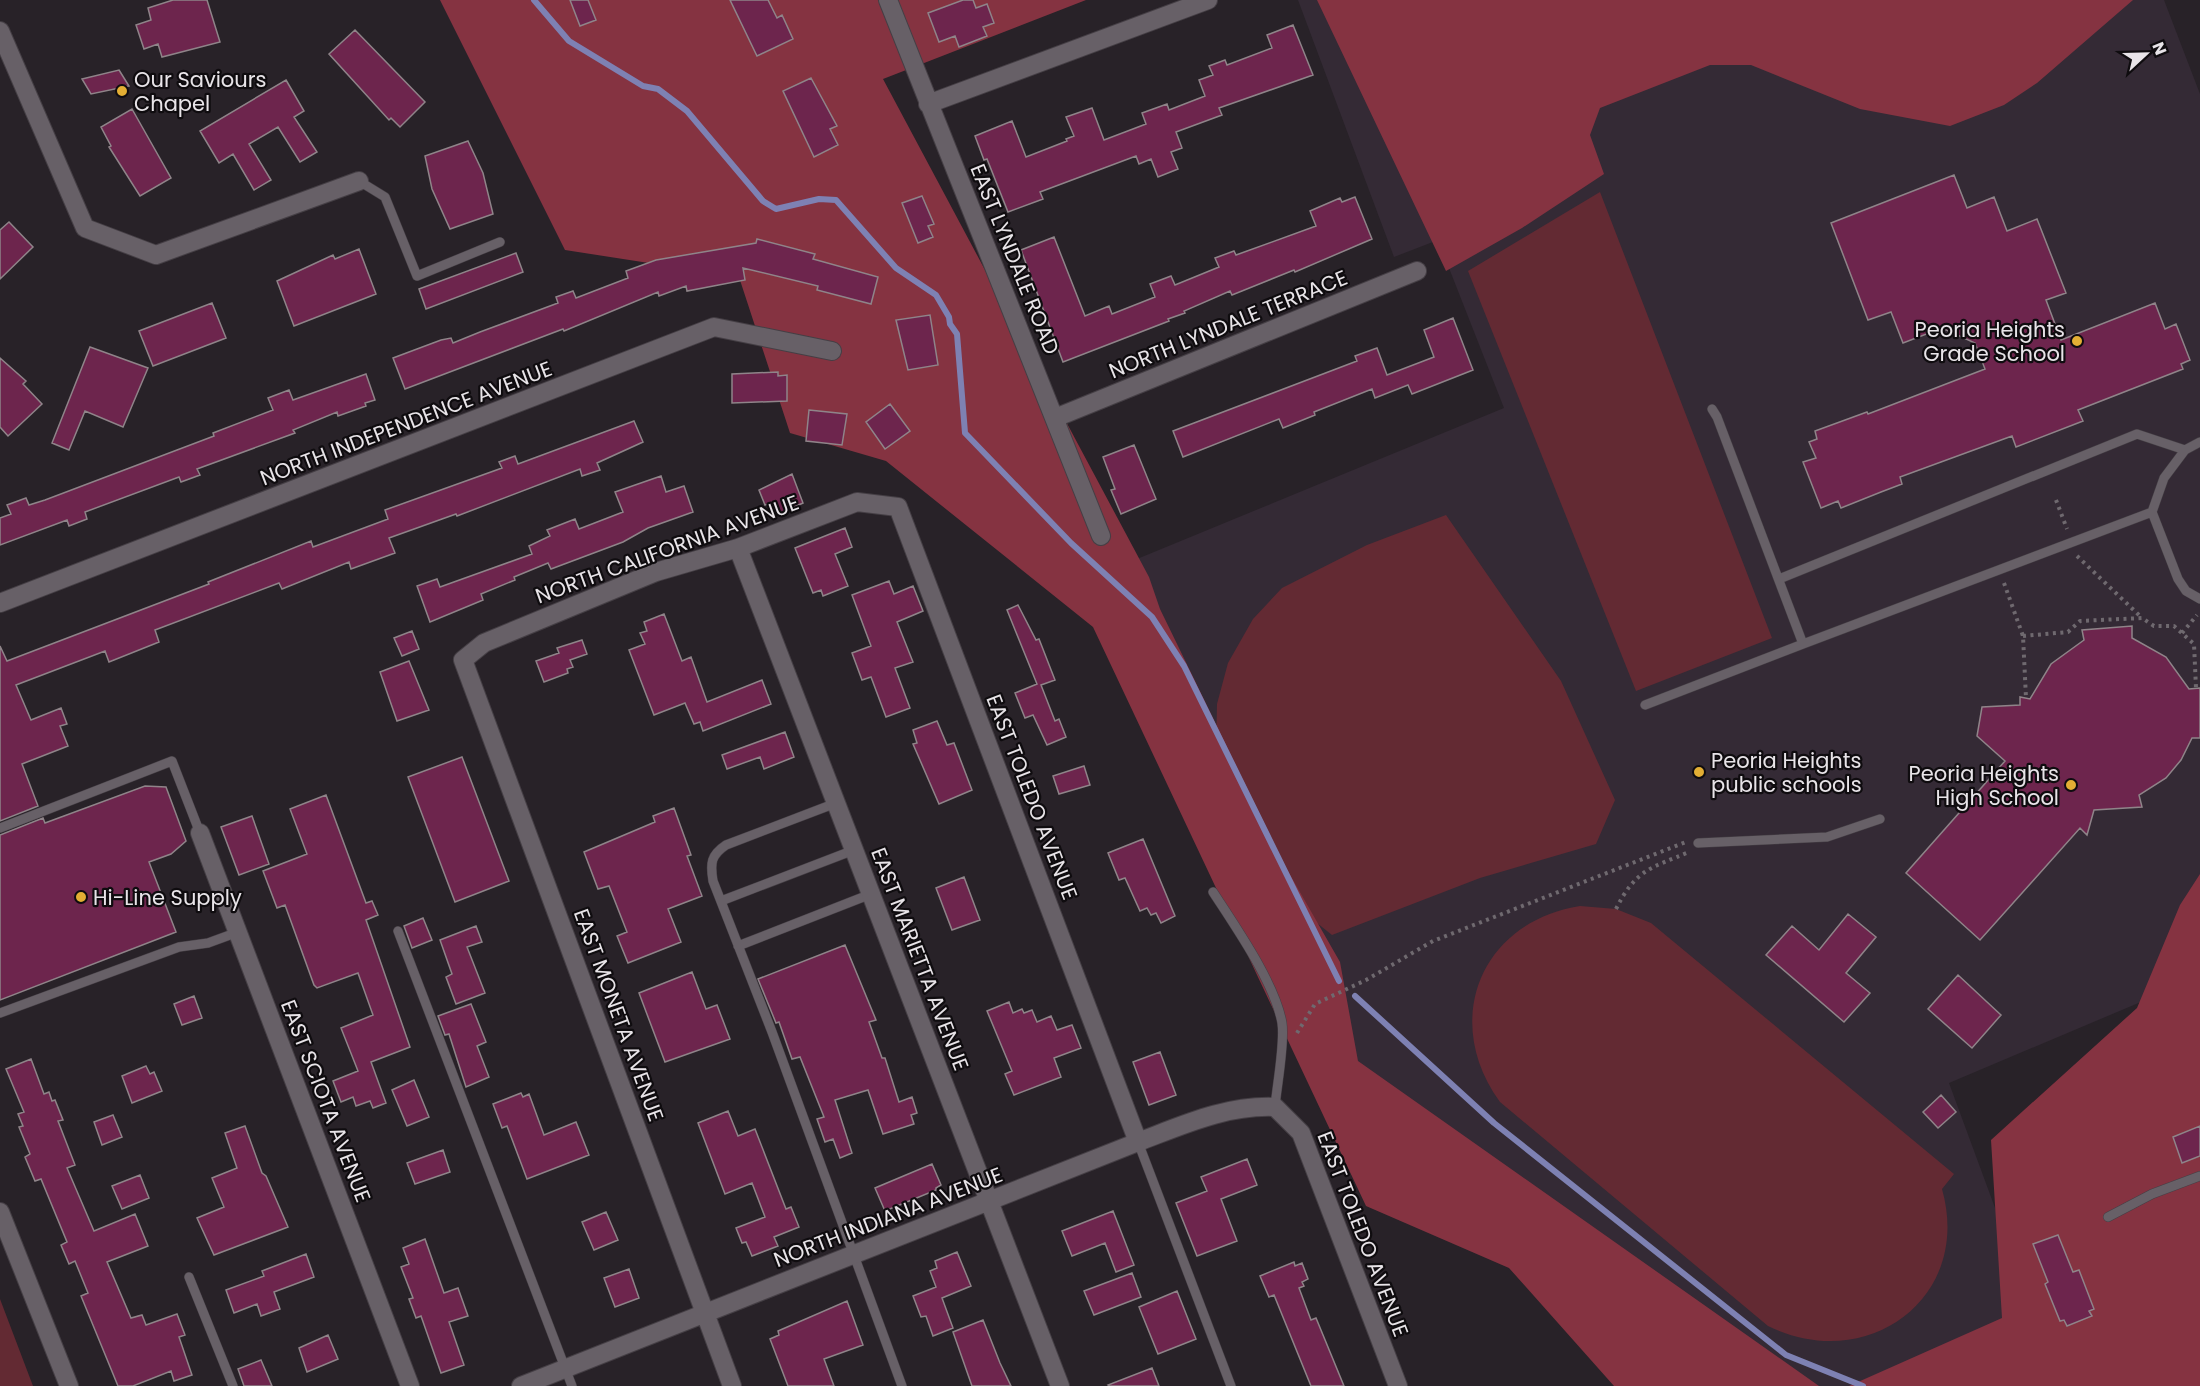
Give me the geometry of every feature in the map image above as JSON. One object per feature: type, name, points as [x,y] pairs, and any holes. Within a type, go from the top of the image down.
[{"type":"street","name":"EAST LYNDALE ROAD","points":[[888,0],[1101,536]]},
{"type":"street","points":[[928,104],[1208,0]]},
{"type":"street","points":[[0,31],[85,228],[156,255],[359,181]]},
{"type":"street","name":"NORTH LYNDALE TERRACE","points":[[1055,418],[1417,271]]},
{"type":"street","name":"NORTH INDEPENDENCE AVENUE","points":[[0,603],[714,327],[832,351]]},
{"type":"street","name":"NORTH CALIFORNIA AVENUE","points":[[463,660],[484,643],[656,572],[738,548],[857,502]]},
{"type":"street","name":"EAST TOLEDO AVENUE","points":[[857,502],[898,507],[1138,1142]]},
{"type":"street","name":"EAST MARIETTA AVENUE","points":[[738,548],[1060,1386]]},
{"type":"street","name":"EAST MONETA AVENUE","points":[[463,660],[732,1386]]},
{"type":"street","name":"EAST SCIOTA AVENUE","points":[[200,833],[410,1386]]},
{"type":"street","name":"NORTH INDIANA AVENUE","points":[[521,1386],[1215,1113],[1250,1106],[1275,1107]]},
{"type":"street","name":"EAST TOLEDO AVENUE","points":[[1275,1107],[1301,1133],[1398,1386]]},
{"type":"street","points":[[0,1212],[69,1386]]},
{"type":"lane","points":[[359,181],[385,197],[417,276],[500,242]]},
{"type":"lane","points":[[1712,409],[1803,644]]},
{"type":"lane","points":[[1779,579],[2137,434],[2185,450]]},
{"type":"lane","points":[[2200,441],[2185,450],[2164,478],[2152,512],[2178,579],[2186,591],[2200,599]]},
{"type":"lane","points":[[1645,705],[2152,512]]},
{"type":"lane","points":[[0,828],[172,761],[200,833]]},
{"type":"lane","points":[[836,803],[726,845],[715,853],[710,865],[721,901],[902,1386]]},
{"type":"lane","points":[[1698,843],[1827,837],[1880,819]]},
{"type":"lane","points":[[721,901],[854,850]]},
{"type":"lane","points":[[1213,892],[1241,935],[1277,1005],[1282,1025],[1275,1107]]},
{"type":"lane","points":[[738,946],[871,894]]},
{"type":"lane","points":[[398,931],[572,1386]]},
{"type":"lane","points":[[0,1013],[179,947],[208,943],[238,932]]},
{"type":"lane","points":[[1138,1142],[1231,1386]]},
{"type":"lane","points":[[2108,1216],[2152,1194],[2200,1176]]},
{"type":"lane","points":[[189,1277],[233,1386]]},
{"type":"path","points":[[2076,554],[2142,618],[2154,626],[2174,626],[2194,644],[2196,688]]},
{"type":"path","points":[[2004,582],[2024,636],[2026,698]]},
{"type":"path","points":[[2182,633],[2198,615]]},
{"type":"path","points":[[2024,636],[2068,632],[2080,621],[2142,618]]},
{"type":"path","points":[[1309,1012],[1315,1004],[1366,980],[1433,941],[1686,842]]},
{"type":"path","points":[[1616,909],[1628,886],[1642,872],[1690,852],[1698,843]]},
{"type":"shaded area","points":[[440,0],[1086,0],[883,79],[1149,577],[1160,609],[1285,866],[1340,962],[1358,1061],[1819,1386],[1614,1386],[1509,1268],[1366,1206],[1093,627],[886,461],[790,433],[739,277],[565,250]]},
{"type":"shaded area","name":"Peoria Heights public schools","points":[[1298,0],[2164,0],[2200,94],[2200,977],[1949,1083],[2054,1368],[2011,1386],[1673,1386],[1316,1084],[1120,566],[1504,408],[1438,240],[1394,257]]},
{"type":"shaded area","points":[[1317,0],[2133,0],[2037,83],[2004,105],[1950,126],[1860,109],[1751,65],[1710,65],[1600,108],[1590,135],[1604,174],[1522,228],[1446,271]]},
{"type":"shaded area","points":[[1600,192],[1772,638],[1636,691],[1468,271]]},
{"type":"shaded area","points":[[1446,515],[1561,681],[1615,800],[1596,844],[1480,878],[1332,935],[1277,891],[1216,752],[1217,704],[1228,663],[1253,619],[1282,588],[1367,545]]},
{"type":"shaded area","points":[[2200,874],[2200,1386],[1849,1386],[2002,1318],[1991,1140],[2137,1008],[2180,905]]},
{"type":"shaded area","points":[[1580,906],[1616,909],[1651,923],[1954,1174],[1942,1189],[1947,1228],[1942,1263],[1927,1293],[1904,1317],[1875,1333],[1841,1341],[1805,1339],[1768,1326],[1500,1102],[1482,1071],[1474,1039],[1473,1009],[1480,980],[1495,954],[1517,932],[1545,916]]},
{"type":"shaded area","points":[[0,1299],[33,1386],[0,1386]]},
{"type":"building","points":[[173,0],[207,0],[220,42],[162,57],[158,44],[144,49],[136,25],[151,20],[148,8]]},
{"type":"building","points":[[570,0],[588,0],[596,20],[580,26]]},
{"type":"building","points":[[730,0],[768,0],[777,18],[782,15],[793,39],[757,56]]},
{"type":"building","points":[[963,0],[973,0],[976,8],[987,4],[994,23],[983,27],[987,36],[959,47],[955,36],[939,42],[928,13]]},
{"type":"building","points":[[1293,25],[1313,75],[1219,108],[1222,115],[1176,132],[1182,148],[1171,152],[1178,169],[1158,177],[1151,159],[1139,164],[1136,156],[1040,192],[1043,199],[1008,212],[987,159],[984,160],[975,136],[1012,121],[1026,157],[1074,136],[1066,117],[1092,108],[1104,140],[1146,124],[1142,113],[1167,104],[1169,110],[1205,96],[1199,80],[1213,75],[1209,66],[1225,60],[1227,65],[1272,48],[1267,35]]},
{"type":"building","points":[[355,30],[425,102],[400,127],[391,118],[389,120],[329,54]]},
{"type":"building","points":[[119,70],[129,86],[91,94],[82,79]]},
{"type":"building","points":[[811,78],[837,126],[830,129],[838,145],[814,157],[783,91]]},
{"type":"building","points":[[286,80],[304,111],[294,117],[317,152],[300,162],[278,127],[249,144],[271,180],[254,190],[233,154],[219,163],[200,131]]},
{"type":"building","points":[[132,109],[171,178],[140,196],[109,147],[111,146],[101,127]]},
{"type":"building","points":[[468,141],[483,173],[493,214],[450,229],[432,189],[425,156]]},
{"type":"building","name":"Peoria Heights Grade School","points":[[1954,175],[1967,208],[1994,197],[2007,231],[2037,219],[2066,293],[2046,300],[2061,340],[2155,303],[2165,329],[2176,324],[2190,360],[2181,364],[2183,369],[2078,410],[2083,421],[2016,447],[2012,436],[1900,477],[1902,484],[1841,508],[1838,501],[1821,508],[1803,462],[1816,458],[1809,442],[1817,439],[1815,431],[1867,412],[1868,414],[1985,369],[1975,343],[1942,328],[1903,343],[1891,312],[1868,320],[1831,223]]},
{"type":"building","points":[[922,196],[934,224],[928,226],[933,237],[918,243],[902,203]]},
{"type":"building","points":[[1355,197],[1372,239],[1295,272],[1294,270],[1232,295],[1230,291],[1184,311],[1185,313],[1168,319],[1169,321],[1063,362],[1021,250],[1054,237],[1085,316],[1109,306],[1112,314],[1155,297],[1150,284],[1171,276],[1175,285],[1219,267],[1215,258],[1234,251],[1236,255],[1316,226],[1310,211],[1340,198],[1342,202]]},
{"type":"building","points":[[9,222],[33,247],[0,279],[0,230]]},
{"type":"building","points":[[757,239],[815,254],[813,259],[878,277],[871,304],[817,290],[818,286],[743,268],[745,280],[687,291],[686,286],[659,296],[658,292],[564,331],[563,329],[405,389],[393,358],[441,340],[451,338],[453,343],[558,303],[556,297],[573,291],[576,298],[628,278],[626,271],[656,260],[756,243]]},
{"type":"building","points":[[359,249],[376,294],[294,326],[277,281],[333,255],[335,259]]},
{"type":"building","points":[[516,253],[523,272],[426,309],[419,289]]},
{"type":"building","points":[[212,303],[226,338],[153,366],[139,331]]},
{"type":"building","points":[[930,315],[938,365],[908,370],[896,320]]},
{"type":"building","points":[[1453,318],[1473,370],[1412,394],[1408,385],[1375,398],[1372,389],[1314,412],[1315,415],[1283,428],[1279,419],[1183,457],[1173,431],[1357,361],[1355,356],[1377,348],[1387,375],[1434,357],[1424,330]]},
{"type":"building","points":[[90,347],[148,368],[123,427],[85,411],[69,450],[52,443]]},
{"type":"building","points":[[0,358],[26,381],[23,384],[42,404],[8,436],[0,427]]},
{"type":"building","points":[[778,372],[778,376],[787,375],[787,401],[732,403],[732,374]]},
{"type":"building","points":[[366,374],[375,400],[365,403],[366,406],[338,416],[337,412],[293,430],[295,433],[197,469],[200,475],[181,482],[179,477],[85,512],[87,519],[69,526],[67,520],[0,545],[0,518],[11,514],[7,505],[26,498],[29,505],[45,500],[214,436],[213,433],[273,410],[268,398],[289,390],[293,400]]},
{"type":"building","points":[[890,404],[910,431],[885,449],[866,422]]},
{"type":"building","points":[[809,410],[847,414],[842,445],[806,441]]},
{"type":"building","points":[[634,421],[643,442],[597,463],[600,470],[582,476],[580,469],[457,516],[456,514],[389,538],[395,553],[351,569],[349,562],[282,589],[279,583],[155,630],[159,642],[109,662],[105,651],[16,685],[31,720],[61,708],[67,724],[60,726],[68,746],[22,764],[38,806],[0,821],[0,646],[7,661],[209,584],[208,582],[311,541],[313,547],[388,519],[385,510],[502,468],[499,462],[515,456],[518,464]]},
{"type":"building","points":[[1134,445],[1156,499],[1121,514],[1111,490],[1115,489],[1103,457]]},
{"type":"building","points":[[792,474],[803,503],[778,514],[773,502],[765,505],[759,490]]},
{"type":"building","points":[[661,476],[666,492],[684,486],[693,512],[648,528],[623,542],[551,569],[548,563],[514,577],[515,580],[481,594],[483,600],[430,622],[417,586],[437,579],[440,587],[532,554],[529,546],[550,536],[547,530],[575,519],[579,529],[623,512],[615,492]]},
{"type":"building","points":[[845,528],[852,547],[835,554],[848,586],[823,596],[821,590],[813,593],[795,548]]},
{"type":"building","points":[[889,581],[894,594],[913,586],[923,611],[897,622],[913,662],[895,668],[910,708],[886,717],[871,677],[862,680],[852,653],[871,646],[852,595]]},
{"type":"building","points":[[1018,605],[1036,640],[1039,639],[1055,680],[1041,685],[1055,721],[1059,719],[1066,737],[1047,745],[1033,715],[1025,718],[1015,693],[1037,684],[1007,610]]},
{"type":"building","points":[[664,614],[682,661],[691,657],[707,702],[762,680],[771,704],[703,731],[700,722],[694,724],[685,703],[654,715],[629,650],[645,644],[640,633],[647,631],[644,622]]},
{"type":"building","name":"Peoria Heights High School","points":[[2132,626],[2132,638],[2166,657],[2189,689],[2200,688],[2200,738],[2192,738],[2181,760],[2166,778],[2139,795],[2142,807],[2094,810],[2087,835],[2080,828],[1980,940],[1906,873],[2005,761],[1977,736],[1982,707],[2020,705],[2020,697],[2030,699],[2051,664],[2084,640],[2082,630]]},
{"type":"building","points":[[412,631],[419,649],[402,656],[394,638]]},
{"type":"building","points":[[582,640],[587,654],[570,660],[573,667],[567,669],[568,673],[544,682],[536,661],[559,653],[557,648]]},
{"type":"building","points":[[409,661],[429,710],[397,721],[380,672]]},
{"type":"building","points":[[937,721],[947,745],[954,743],[972,790],[939,804],[913,744],[917,743],[913,730]]},
{"type":"building","points":[[785,732],[794,757],[764,769],[760,757],[727,769],[722,755]]},
{"type":"building","points":[[462,757],[509,881],[455,902],[408,777]]},
{"type":"building","points":[[1084,766],[1090,785],[1059,794],[1053,776]]},
{"type":"building","name":"Hi-Line Supply","points":[[145,786],[166,787],[186,841],[171,854],[149,862],[176,932],[0,1000],[0,835],[43,818],[45,823]]},
{"type":"building","points":[[326,795],[366,903],[372,901],[378,915],[366,920],[410,1047],[371,1062],[386,1103],[373,1108],[370,1101],[356,1106],[353,1097],[341,1102],[333,1081],[358,1071],[341,1028],[373,1015],[358,973],[317,988],[314,985],[285,905],[277,908],[263,871],[307,854],[290,809]]},
{"type":"building","points":[[674,808],[691,855],[687,856],[702,896],[668,909],[681,942],[628,963],[617,936],[627,932],[609,886],[598,889],[584,852],[655,822],[653,816]]},
{"type":"building","points":[[252,816],[269,864],[239,875],[221,827]]},
{"type":"building","points":[[1143,839],[1175,916],[1161,923],[1156,913],[1151,915],[1147,908],[1140,911],[1125,878],[1119,880],[1108,853]]},
{"type":"building","points":[[964,877],[980,920],[952,930],[936,888]]},
{"type":"building","points":[[1848,914],[1876,937],[1846,973],[1870,993],[1844,1022],[1766,955],[1792,926],[1819,950]]},
{"type":"building","points":[[423,918],[432,940],[412,948],[404,926]]},
{"type":"building","points":[[476,926],[482,942],[467,947],[485,993],[456,1004],[446,977],[452,974],[440,940]]},
{"type":"building","points":[[845,945],[876,1020],[869,1022],[882,1058],[885,1058],[899,1102],[912,1097],[917,1113],[911,1115],[914,1124],[883,1134],[868,1090],[835,1100],[852,1153],[840,1158],[833,1139],[825,1142],[817,1119],[824,1117],[800,1057],[792,1059],[779,1022],[776,1023],[758,979]]},
{"type":"building","points":[[692,972],[706,1009],[717,1005],[730,1039],[665,1062],[639,993]]},
{"type":"building","points":[[1958,975],[2001,1015],[1972,1048],[1928,1009]]},
{"type":"building","points":[[194,996],[202,1018],[182,1025],[174,1004]]},
{"type":"building","points":[[1009,1002],[1013,1013],[1022,1009],[1024,1013],[1032,1010],[1037,1022],[1051,1016],[1057,1030],[1072,1025],[1081,1048],[1054,1058],[1061,1077],[1014,1095],[1005,1074],[1012,1071],[987,1011]]},
{"type":"building","points":[[471,1004],[486,1042],[477,1046],[489,1077],[466,1087],[449,1034],[445,1035],[438,1016]]},
{"type":"building","points":[[1160,1052],[1176,1095],[1149,1105],[1133,1062]]},
{"type":"building","points":[[31,1059],[44,1094],[49,1092],[52,1101],[55,1100],[63,1120],[58,1121],[75,1165],[67,1168],[94,1231],[135,1214],[148,1246],[107,1262],[131,1318],[142,1315],[146,1325],[177,1314],[185,1335],[179,1337],[192,1375],[174,1381],[171,1371],[133,1386],[118,1386],[81,1296],[88,1293],[75,1261],[69,1264],[61,1245],[67,1242],[41,1179],[35,1181],[25,1157],[30,1154],[19,1127],[23,1126],[18,1114],[24,1112],[6,1069]]},
{"type":"building","points":[[146,1066],[150,1074],[154,1072],[162,1091],[132,1103],[122,1076]]},
{"type":"building","points":[[414,1080],[429,1117],[407,1126],[392,1090]]},
{"type":"building","points":[[521,1093],[523,1097],[529,1094],[544,1135],[576,1122],[589,1155],[527,1179],[507,1126],[502,1128],[493,1104]]},
{"type":"building","points":[[1941,1095],[1956,1112],[1938,1128],[1923,1112]]},
{"type":"building","points":[[728,1111],[738,1136],[755,1129],[786,1209],[791,1207],[799,1227],[774,1237],[778,1246],[752,1256],[746,1242],[742,1243],[736,1228],[765,1217],[752,1183],[725,1194],[698,1123]]},
{"type":"building","points":[[113,1115],[122,1137],[102,1145],[94,1122]]},
{"type":"building","points":[[245,1126],[262,1173],[266,1176],[288,1227],[214,1255],[197,1218],[224,1207],[212,1178],[237,1168],[225,1133]]},
{"type":"building","points":[[2200,1126],[2200,1156],[2182,1163],[2173,1137]]},
{"type":"building","points":[[443,1150],[450,1172],[415,1184],[407,1163]]},
{"type":"building","points":[[1247,1159],[1257,1185],[1221,1199],[1237,1241],[1197,1256],[1176,1203],[1207,1191],[1201,1177]]},
{"type":"building","points":[[932,1164],[941,1185],[936,1190],[885,1211],[875,1188]]},
{"type":"building","points":[[140,1175],[149,1198],[122,1209],[112,1186]]},
{"type":"building","points":[[1113,1211],[1134,1265],[1116,1272],[1105,1243],[1072,1256],[1062,1231]]},
{"type":"building","points":[[606,1212],[618,1240],[594,1250],[582,1222]]},
{"type":"building","points":[[2058,1235],[2073,1272],[2079,1270],[2094,1309],[2089,1311],[2092,1316],[2067,1326],[2064,1320],[2060,1321],[2045,1284],[2048,1282],[2033,1244]]},
{"type":"building","points":[[425,1239],[444,1293],[458,1288],[468,1316],[449,1322],[464,1365],[441,1373],[421,1316],[416,1318],[409,1299],[413,1298],[401,1267],[409,1264],[403,1248]]},
{"type":"building","points":[[957,1252],[971,1286],[942,1298],[953,1328],[933,1336],[926,1316],[921,1317],[913,1296],[936,1287],[930,1271],[937,1268],[935,1261]]},
{"type":"building","points":[[306,1254],[314,1277],[274,1292],[280,1309],[261,1316],[257,1304],[234,1313],[226,1290],[264,1276],[262,1271]]},
{"type":"building","points":[[1294,1262],[1295,1266],[1302,1263],[1308,1279],[1302,1282],[1304,1286],[1299,1288],[1311,1320],[1316,1318],[1344,1386],[1311,1386],[1274,1295],[1269,1297],[1260,1276]]},
{"type":"building","points":[[629,1269],[639,1298],[615,1307],[604,1278]]},
{"type":"building","points":[[1132,1273],[1141,1297],[1094,1315],[1084,1291]]},
{"type":"building","points":[[1177,1291],[1196,1339],[1158,1354],[1139,1307]]},
{"type":"building","points":[[847,1301],[863,1345],[824,1359],[834,1386],[788,1386],[770,1339],[779,1335],[778,1331]]},
{"type":"building","points":[[983,1320],[1011,1386],[972,1386],[953,1332]]},
{"type":"building","points":[[328,1335],[338,1359],[307,1372],[299,1348]]},
{"type":"building","points":[[261,1360],[272,1386],[244,1386],[238,1369]]},
{"type":"building","points":[[1152,1368],[1159,1386],[1108,1385]]},
{"type":"waterway","points":[[534,0],[569,41],[643,86],[658,89],[687,111],[763,201],[776,209],[819,199],[836,200],[896,268],[936,295],[957,334],[965,433],[1071,543],[1152,617],[1184,666],[1339,981]]},
{"type":"waterway","points":[[1355,996],[1494,1123],[1786,1355],[1863,1386]]},
{"type":"place","name":"Our Saviours Chapel","points":[[122,91]]},
{"type":"place","name":"Peoria Heights Grade School","points":[[2077,341]]},
{"type":"place","name":"Peoria Heights public schools","points":[[1699,772]]},
{"type":"place","name":"Peoria Heights High School","points":[[2071,785]]},
{"type":"place","name":"Hi-Line Supply","points":[[81,897]]}]
